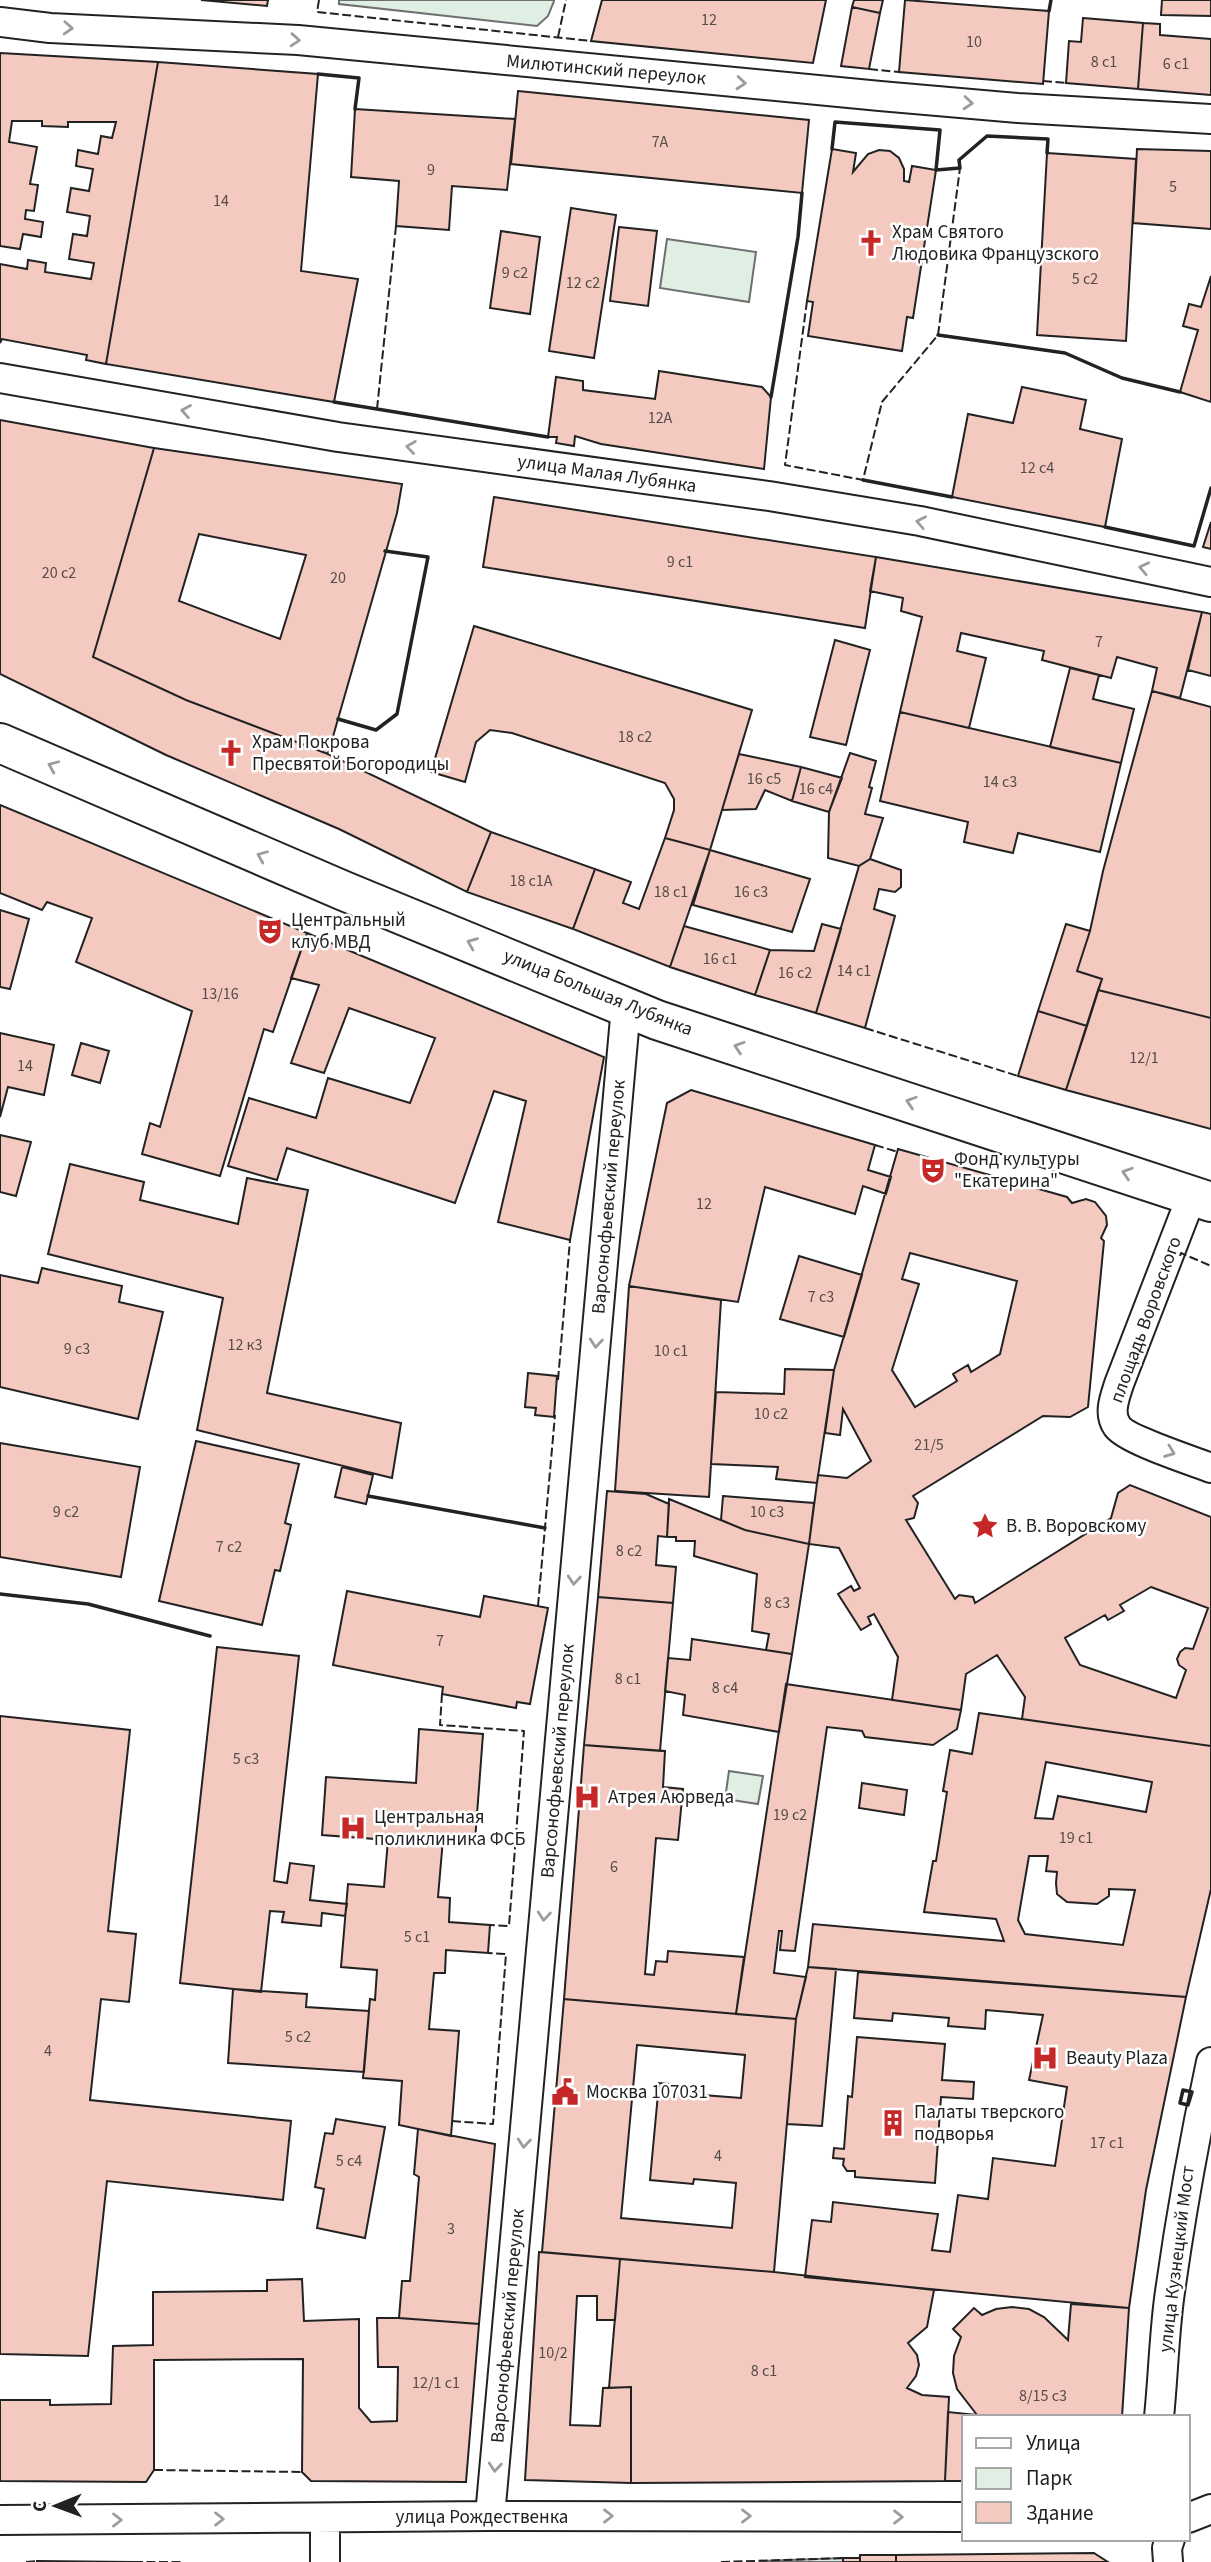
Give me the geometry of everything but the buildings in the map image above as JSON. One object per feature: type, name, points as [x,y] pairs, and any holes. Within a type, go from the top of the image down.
[{"type":"main road","name":"улица Большая Лубянка","points":[[0,743],[344,891],[657,1020],[1201,1199]]},
{"type":"street","name":"Милютинский переулок","points":[[0,22],[309,41],[1018,108],[1211,119]]},
{"type":"street","name":"улица Малая Лубянка","points":[[0,378],[338,437],[769,496],[920,522],[1211,582]]},
{"type":"street","name":"Варсонофьевский переулок","points":[[490,2516],[626,1007]]},
{"type":"street","name":"площадь Воровского","points":[[1201,1199],[1119,1384],[1112,1406],[1117,1426],[1129,1436],[1211,1468]]},
{"type":"street","name":"улица Кузнецкий Мост","points":[[1159,2415],[1169,2302],[1190,2158],[1211,2062]]},
{"type":"street","points":[[1190,2517],[1211,2509]]},
{"type":"street","name":"улица Рождественка","points":[[0,2521],[490,2516],[962,2517]]},
{"type":"street","points":[[325,2518],[325,2562]]},
{"type":"street","points":[[1168,2562],[1169,2541]]},
{"type":"green space","points":[[339,0],[554,1],[548,16],[537,26],[339,4]]},
{"type":"green space","points":[[667,239],[756,252],[749,302],[660,288]]},
{"type":"green space","points":[[729,1771],[763,1776],[758,1804],[725,1799]]},
{"type":"green space","points":[[843,2558],[843,2562],[760,2562],[761,2561]]},
{"type":"fence","points":[[319,0],[317,12],[591,41]]},
{"type":"fence","points":[[558,37],[566,0]]},
{"type":"fence","points":[[869,69],[899,72]]},
{"type":"fence","points":[[1043,81],[1066,83]]},
{"type":"fence","points":[[807,301],[785,465],[863,480],[882,402],[938,335],[960,168]]},
{"type":"fence","points":[[377,409],[396,226]]},
{"type":"fence","points":[[865,1028],[1018,1076]]},
{"type":"fence","points":[[875,1145],[898,1152]]},
{"type":"fence","points":[[558,1380],[570,1240]]},
{"type":"fence","points":[[1180,1256],[1181,1253],[1211,1266]]},
{"type":"fence","points":[[538,1606],[555,1415]]},
{"type":"fence","points":[[442,1694],[440,1725],[524,1731],[509,1926],[490,1925]]},
{"type":"fence","points":[[452,2121],[493,2124],[506,1954],[488,1953]]},
{"type":"fence","points":[[154,2470],[302,2472]]},
{"type":"fence","points":[[721,2562],[846,2558]]},
{"type":"fence","points":[[26,2562],[37,2561]]},
{"type":"fence","points":[[134,2562],[182,2562]]},
{"type":"wall","points":[[1049,11],[1051,0]]},
{"type":"wall","points":[[318,74],[359,78],[355,109]]},
{"type":"wall","points":[[832,149],[835,122],[940,130],[936,170],[960,168],[959,160],[987,136],[1048,139],[1047,153]]},
{"type":"wall","points":[[771,397],[798,237],[802,193]]},
{"type":"wall","points":[[938,335],[1065,353],[1122,378],[1180,392]]},
{"type":"wall","points":[[334,402],[548,437]]},
{"type":"wall","points":[[863,480],[952,497]]},
{"type":"wall","points":[[1105,527],[1194,546],[1211,488]]},
{"type":"wall","points":[[338,719],[376,730],[397,714],[428,557],[385,551]]},
{"type":"wall","points":[[368,1496],[545,1528]]},
{"type":"wall","points":[[0,1594],[88,1604],[210,1636]]},
{"type":"wall","points":[[1183,2090],[1192,2092],[1188,2105],[1180,2103],[1183,2090]]},
{"type":"place","name":"Храм Святого Людовика Французского","points":[[871,243]]},
{"type":"place","name":"Храм Покрова Пресвятой Богородицы","points":[[231,753]]},
{"type":"place","name":"Центральный клуб МВД","points":[[270,931]]},
{"type":"place","name":"Фонд культуры \"Екатерина\"","points":[[933,1170]]},
{"type":"place","name":"В. В. Воровскому","points":[[985,1526]]},
{"type":"place","name":"Атрея Аюрведа","points":[[587,1797]]},
{"type":"place","name":"Центральная поликлиника ФСБ","points":[[353,1828]]},
{"type":"place","name":"Beauty Plaza","points":[[1045,2058]]},
{"type":"place","name":"Москва 107031","points":[[565,2092]]},
{"type":"place","name":"Палаты тверского подворья","points":[[893,2123]]}]
